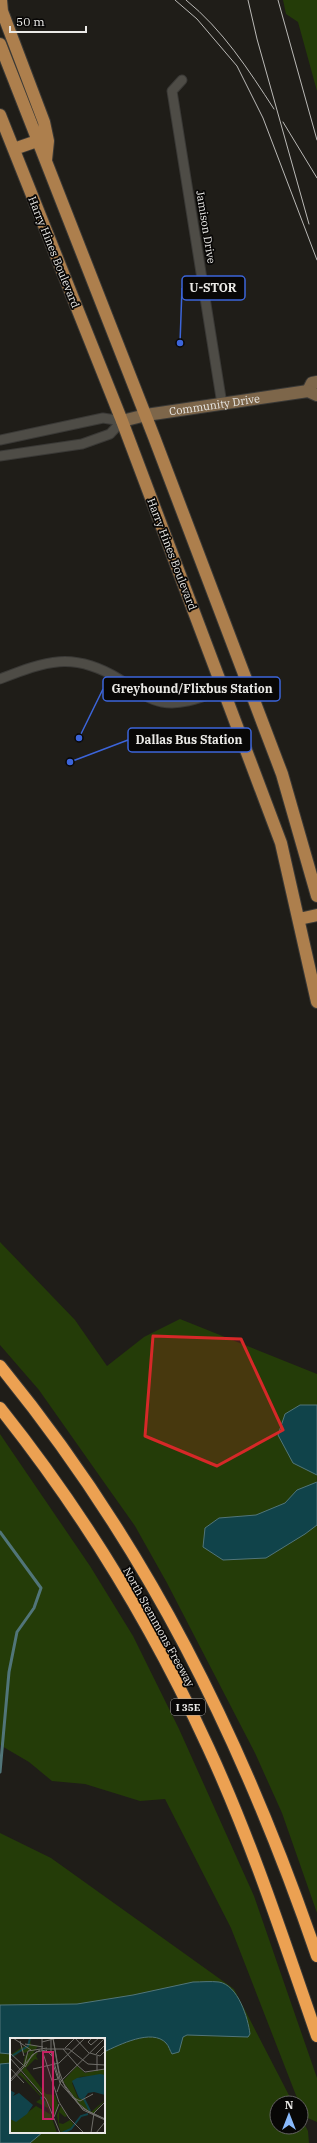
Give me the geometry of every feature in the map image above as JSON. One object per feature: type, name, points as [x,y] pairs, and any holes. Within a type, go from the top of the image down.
[{"type":"highway","name":"North Stemmons Freeway","points":[[0,1366],[66,1452],[102,1505],[151,1584],[187,1647],[235,1745],[257,1795],[317,1956]]},
{"type":"highway","name":"North Stemmons Freeway","points":[[0,1408],[42,1464],[102,1553],[158,1648],[184,1698],[207,1746],[250,1846],[317,2036]]},
{"type":"main road","points":[[1,0],[2,11],[44,122],[48,140],[46,163]]},
{"type":"main road","points":[[0,44],[146,415],[249,685],[282,774],[317,896]]},
{"type":"main road","name":"Harry Hines Boulevard","points":[[0,114],[122,421],[281,843],[317,1002]]},
{"type":"main road","points":[[14,149],[37,141]]},
{"type":"main road","points":[[224,689],[249,685]]},
{"type":"main road","points":[[299,919],[317,915]]},
{"type":"street","name":"Jamison Drive","points":[[182,80],[172,91],[222,404]]},
{"type":"street","name":"Community Drive","points":[[0,440],[104,418],[122,421],[146,415],[312,393],[312,383],[317,382]]},
{"type":"street","points":[[0,456],[82,444],[110,434],[122,421]]},
{"type":"street","points":[[0,679],[44,664],[73,661],[88,663],[101,668],[139,692],[161,702],[187,701],[224,689]]},
{"type":"highlighted area","points":[[153,1336],[241,1339],[283,1430],[217,1466],[145,1436]]},
{"type":"green space","points":[[283,0],[317,0],[317,91],[298,22],[286,14]]},
{"type":"green space","points":[[0,1242],[75,1320],[107,1366],[144,1337],[180,1319],[317,1374],[317,1913],[282,1813],[255,1753],[167,1583],[135,1526],[39,1390],[0,1345]]},
{"type":"green space","points":[[0,1434],[90,1566],[133,1636],[179,1729],[254,1896],[317,2078],[317,2122],[309,2119],[309,2095],[296,2095],[231,1928],[165,1799],[140,1801],[85,1784],[52,1781],[29,1762],[0,1745]]},
{"type":"green space","points":[[0,1833],[51,1858],[234,1989],[289,2095],[269,2095],[269,2135],[308,2135],[309,2143],[0,2143]]},
{"type":"water","points":[[300,1405],[317,1405],[317,1475],[293,1463],[278,1435],[285,1414]]},
{"type":"water","points":[[317,1482],[317,1525],[266,1558],[223,1560],[203,1547],[205,1528],[219,1518],[256,1515],[285,1503],[297,1490]]},
{"type":"water","points":[[193,1982],[219,1982],[226,1984],[232,1989],[241,2003],[250,2034],[248,2037],[187,2035],[183,2037],[179,2052],[172,2054],[166,2043],[153,2037],[135,2039],[105,2052],[105,2038],[10,2038],[10,2054],[0,2053],[0,2005],[77,2004],[133,1995]]},
{"type":"water","points":[[10,2063],[10,2133],[42,2133],[30,2143],[0,2143],[0,2064]]},
{"type":"waterway","points":[[0,1532],[41,1588],[34,1608],[17,1632],[9,1672],[0,1772]]},
{"type":"tram line","points":[[175,0],[197,19],[237,66],[263,118],[317,260]]},
{"type":"tram line","points":[[186,0],[212,24],[223,37],[274,109]]},
{"type":"tram line","points":[[248,0],[257,39],[309,224]]},
{"type":"tram line","points":[[278,0],[317,140]]},
{"type":"tram line","points":[[283,122],[317,178]]},
{"type":"place","name":"U-STOR","points":[[180,343]]},
{"type":"place","name":"Greyhound/Flixbus Station","points":[[79,738]]},
{"type":"place","name":"Dallas Bus Station","points":[[70,762]]}]
